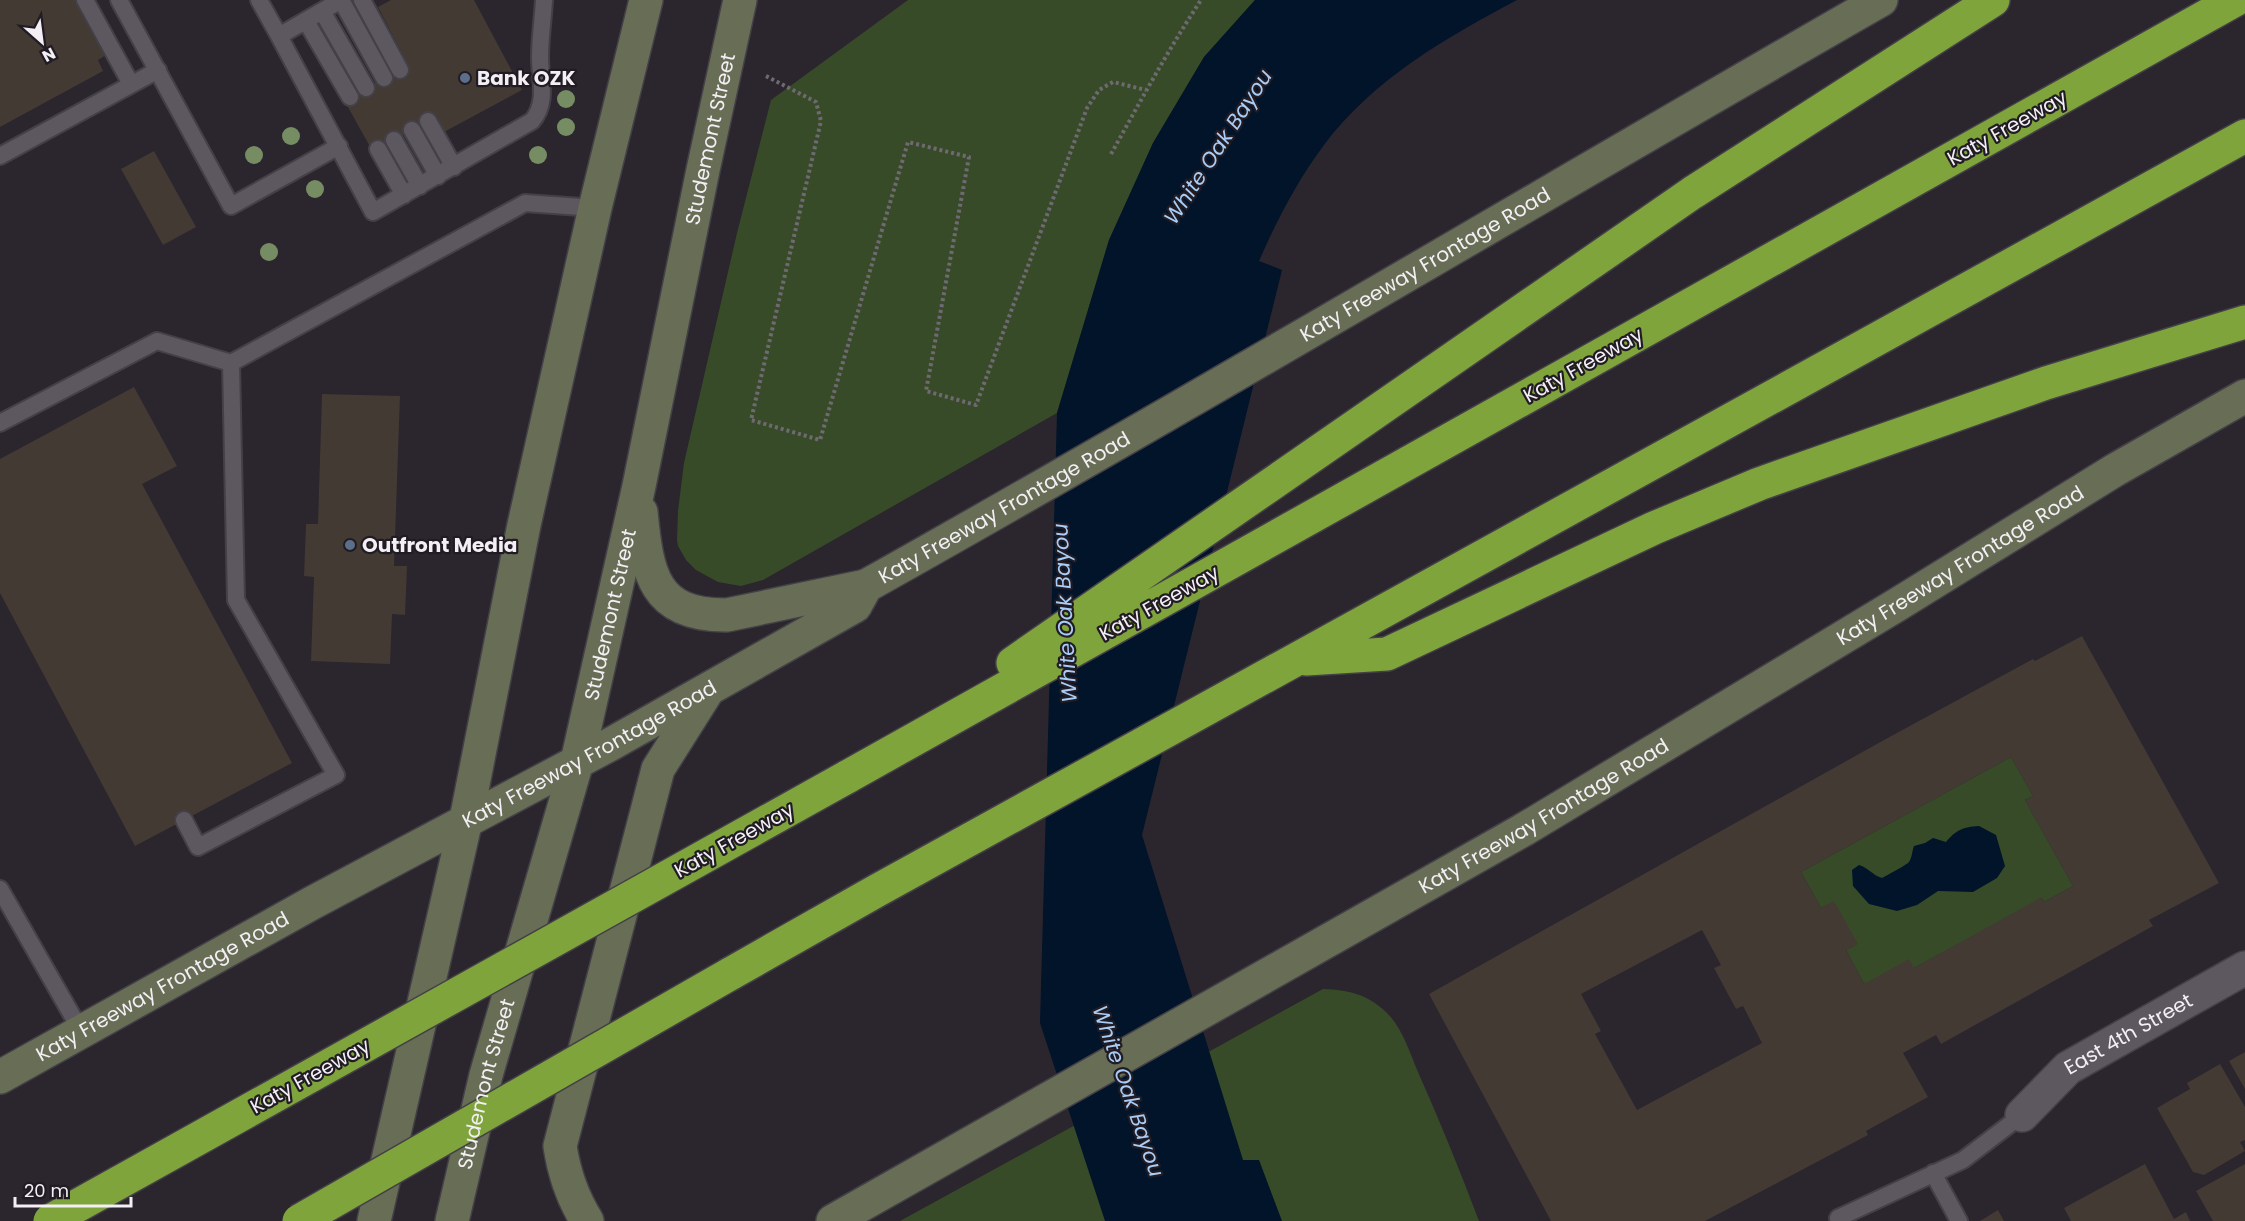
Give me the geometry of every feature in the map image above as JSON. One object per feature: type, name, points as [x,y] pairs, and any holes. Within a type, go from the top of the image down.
[{"type":"highway","points":[[847,777],[1692,193],[1992,0]]},
{"type":"highway","name":"Katy Freeway","points":[[50,1221],[2235,0]]},
{"type":"highway","points":[[299,1221],[868,895],[2245,136]]},
{"type":"highway","points":[[1295,660],[1387,654],[1654,528],[1759,484],[2046,383],[2245,322]]},
{"type":"main road","points":[[374,1221],[466,820],[524,525],[595,208],[646,0]]},
{"type":"main road","name":"Studemont Street","points":[[452,1221],[486,1075],[577,762],[639,486],[740,0]]},
{"type":"main road","name":"Katy Freeway Frontage Road","points":[[0,1077],[466,820],[577,762],[855,606],[866,586],[1040,489],[1592,165],[1881,0]]},
{"type":"main road","name":"Katy Freeway Frontage Road","points":[[833,1221],[1523,830],[1895,606],[2115,470],[2245,396]]},
{"type":"main road","points":[[639,486],[648,565],[662,593],[688,611],[705,615],[727,615],[866,586]]},
{"type":"main road","points":[[586,1221],[563,1170],[560,1146],[658,769],[710,687]]},
{"type":"street","name":"East 4th Street","points":[[2022,1115],[2068,1068],[2245,968]]},
{"type":"lane","points":[[85,0],[130,84]]},
{"type":"lane","points":[[119,0],[231,206],[339,146]]},
{"type":"lane","points":[[259,0],[374,212],[532,121],[538,115],[543,93],[540,60],[544,0]]},
{"type":"lane","points":[[279,36],[340,0],[384,78]]},
{"type":"lane","points":[[362,0],[400,69]]},
{"type":"lane","points":[[322,11],[366,88]]},
{"type":"lane","points":[[306,21],[350,97]]},
{"type":"lane","points":[[0,156],[158,70]]},
{"type":"lane","points":[[428,121],[454,167]]},
{"type":"lane","points":[[412,130],[438,176]]},
{"type":"lane","points":[[394,141],[420,186]]},
{"type":"lane","points":[[378,149],[404,195]]},
{"type":"lane","points":[[0,423],[157,341],[231,363],[525,202],[595,208]]},
{"type":"lane","points":[[184,820],[198,847],[336,776],[236,600],[231,363]]},
{"type":"lane","points":[[0,889],[81,1031]]},
{"type":"lane","points":[[1840,1221],[1838,1218],[1963,1160],[2022,1115]]},
{"type":"lane","points":[[1933,1173],[1959,1221]]},
{"type":"path","points":[[1112,154],[1146,90],[1201,0]]},
{"type":"path","points":[[766,76],[816,102],[821,121],[751,420],[820,440],[908,142],[969,156],[926,391],[976,405],[1087,108],[1098,90],[1113,82],[1146,90]]},
{"type":"green space","points":[[908,0],[1255,0],[1204,57],[1153,143],[1109,240],[1057,413],[763,580],[741,586],[718,582],[696,570],[686,560],[678,546],[678,511],[684,463],[737,233],[771,100]]},
{"type":"green space","points":[[2011,757],[2033,796],[2025,800],[2073,886],[2044,902],[2042,898],[1914,968],[1864,984],[1846,950],[1857,944],[1834,902],[1821,908],[1801,872]]},
{"type":"green space","points":[[1323,989],[1341,990],[1365,997],[1386,1012],[1397,1025],[1442,1127],[1479,1221],[900,1221]]},
{"type":"water","name":"White Oak Bayou","points":[[1255,0],[1517,0],[1464,29],[1412,62],[1365,100],[1343,122],[1314,159],[1288,201],[1259,261],[1282,270],[1142,835],[1243,1160],[1259,1160],[1282,1221],[1105,1221],[1040,1023],[1057,413],[1109,240],[1153,143],[1204,57]]},
{"type":"water","points":[[1979,826],[1996,835],[2005,866],[1997,878],[1973,892],[1938,891],[1917,905],[1897,911],[1869,904],[1853,886],[1852,870],[1859,865],[1882,878],[1909,862],[1914,846],[1933,838],[1946,842],[1960,830]]},
{"type":"building","points":[[0,0],[76,0],[106,55],[98,60],[103,71],[0,127]]},
{"type":"building","name":"Bank OZK","points":[[391,0],[474,0],[522,90],[444,132],[436,117],[373,152],[344,100],[408,65],[378,7]]},
{"type":"building","points":[[154,151],[196,227],[163,245],[121,169]]},
{"type":"building","points":[[134,387],[177,466],[142,484],[292,763],[135,846],[0,593],[0,459]]},
{"type":"building","name":"Outfront Media","points":[[322,394],[400,396],[394,566],[407,566],[405,615],[392,614],[390,664],[311,661],[314,577],[304,576],[306,524],[318,524]]},
{"type":"building","points":[[2082,636],[2219,883],[2149,920],[2153,926],[1941,1044],[1936,1035],[1903,1053],[1928,1097],[1866,1131],[1868,1135],[1705,1221],[1551,1221],[1429,994],[1884,740],[2033,659],[2035,661]],"holes":[[[2011,757],[2033,796],[2025,800],[2073,886],[2044,902],[2042,897],[1914,968],[1909,959],[1864,984],[1846,950],[1858,944],[1834,901],[1821,908],[1801,872]],[[1702,930],[1721,965],[1714,968],[1736,1009],[1743,1006],[1762,1043],[1637,1110],[1595,1034],[1601,1031],[1581,994]]]},
{"type":"building","points":[[2245,1052],[2245,1089],[2229,1061]]},
{"type":"building","points":[[2220,1064],[2245,1107],[2245,1140],[2240,1142],[2245,1151],[2204,1175],[2193,1172],[2157,1108],[2190,1089],[2187,1083]]},
{"type":"building","points":[[2145,1164],[2174,1219],[2186,1212],[2190,1221],[2071,1221],[2064,1208]]},
{"type":"building","points":[[2245,1164],[2245,1221],[2213,1221],[2196,1191]]},
{"type":"building","points":[[1998,1210],[2004,1221],[1980,1221]]},
{"type":"place","name":"Bank OZK","points":[[465,78]]},
{"type":"place","name":"Outfront Media","points":[[350,545]]}]
